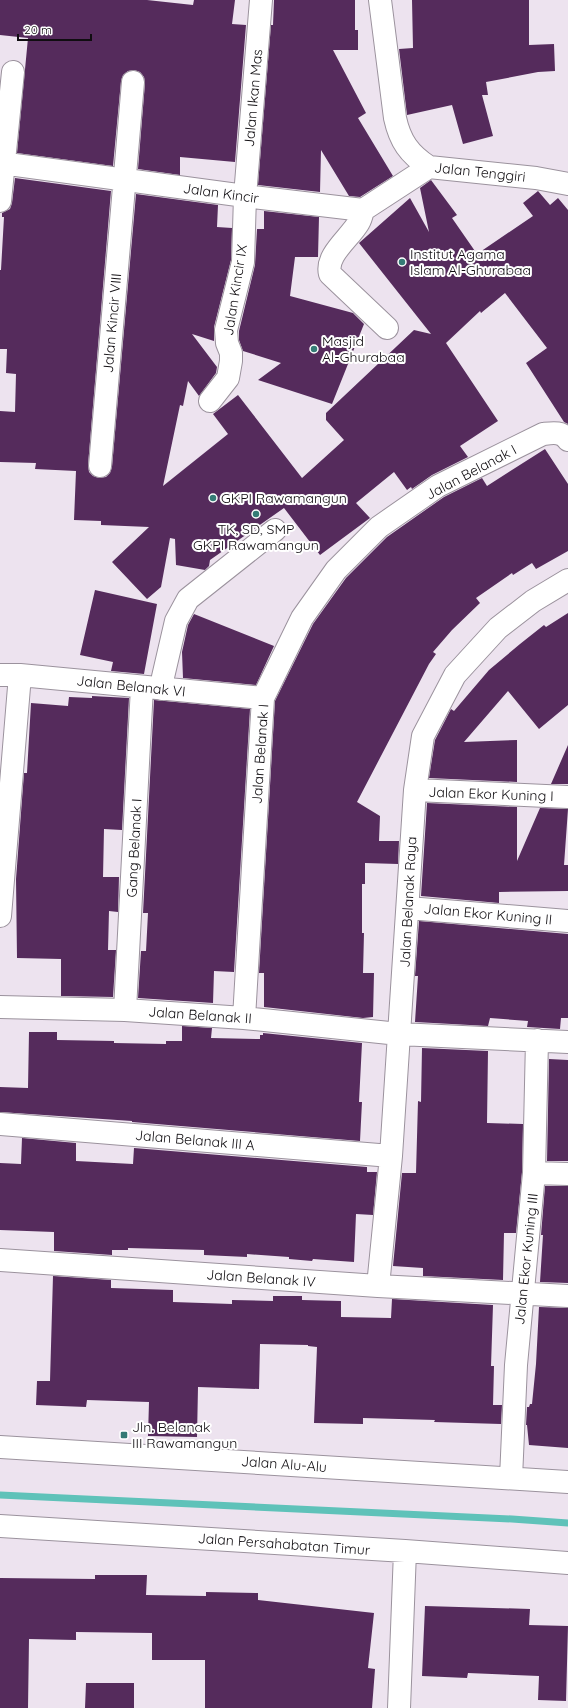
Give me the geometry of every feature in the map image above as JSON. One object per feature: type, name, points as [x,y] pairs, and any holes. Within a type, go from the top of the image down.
[{"type":"street","name":"Jalan Ikan Mas","points":[[245,196],[261,0]]},
{"type":"street","name":"Jalan Tenggiri","points":[[380,0],[398,133],[407,148],[417,159],[429,167],[536,178],[568,184]]},
{"type":"street","points":[[0,201],[2,164],[13,72]]},
{"type":"street","name":"Jalan Kincir VIII","points":[[100,466],[133,82]]},
{"type":"street","name":"Jalan Kincir","points":[[2,164],[363,210]]},
{"type":"street","points":[[387,328],[330,274],[328,267],[331,259],[358,223],[363,210],[429,167]]},
{"type":"street","name":"Jalan Kincir IX","points":[[210,401],[224,384],[230,371],[231,353],[227,343],[226,330],[243,262],[245,196]]},
{"type":"street","name":"Jalan Belanak I","points":[[244,1018],[263,698],[302,618],[336,570],[379,527],[438,486],[543,434],[556,432],[568,440]]},
{"type":"street","name":"Gang Belanak I","points":[[126,1010],[152,688],[163,677],[176,621],[188,599],[276,530]]},
{"type":"street","name":"Jalan Belanak Raya","points":[[378,1286],[400,1034],[414,790],[423,736],[455,675],[498,628],[533,601],[568,580]]},
{"type":"street","points":[[0,916],[10,675]]},
{"type":"street","name":"Jalan Belanak VI","points":[[10,675],[263,698]]},
{"type":"street","name":"Jalan Ekor Kuning I","points":[[414,790],[568,797]]},
{"type":"street","name":"Jalan Ekor Kuning II","points":[[408,908],[568,921]]},
{"type":"street","name":"Jalan Belanak II","points":[[0,1006],[126,1010],[244,1018],[400,1034]]},
{"type":"street","points":[[400,1034],[568,1042]]},
{"type":"street","name":"Jalan Ekor Kuning III","points":[[511,1478],[516,1365],[534,1172],[537,1040]]},
{"type":"street","name":"Jalan Belanak III A","points":[[0,1124],[390,1156]]},
{"type":"street","points":[[534,1172],[568,1174]]},
{"type":"street","name":"Jalan Belanak IV","points":[[0,1260],[378,1286],[568,1296]]},
{"type":"street","name":"Jalan Alu-Alu","points":[[0,1447],[568,1482]]},
{"type":"street","name":"Jalan Persahabatan Timur","points":[[0,1526],[405,1551],[568,1563]]},
{"type":"street","points":[[399,1708],[405,1551]]},
{"type":"building","points":[[0,0],[147,0],[193,5],[194,0],[235,0],[232,24],[246,25],[235,162],[180,157],[180,175],[138,169],[145,83],[144,77],[140,72],[134,70],[128,71],[123,75],[121,81],[113,166],[17,153],[28,38],[0,35]]},
{"type":"building","points":[[274,0],[355,0],[355,30],[358,30],[358,50],[333,50],[366,113],[358,118],[393,176],[360,197],[349,196],[321,150],[320,192],[258,185]]},
{"type":"building","points":[[412,0],[529,0],[529,45],[554,44],[555,71],[538,72],[486,82],[488,95],[482,95],[493,136],[463,144],[452,105],[407,115],[399,49],[413,48]]},
{"type":"building","points":[[15,178],[111,191],[88,465],[89,472],[93,476],[99,478],[106,477],[110,473],[112,467],[136,194],[218,205],[217,227],[232,228],[231,260],[214,327],[214,341],[192,334],[217,367],[216,373],[199,396],[188,381],[183,406],[180,405],[163,486],[228,434],[213,414],[238,395],[302,478],[344,440],[326,420],[326,413],[414,330],[431,334],[359,243],[410,198],[429,232],[420,188],[431,180],[457,215],[452,218],[477,254],[533,216],[523,203],[538,191],[550,205],[558,198],[568,210],[568,424],[564,422],[526,363],[547,348],[505,293],[481,313],[480,311],[446,343],[498,421],[460,446],[468,457],[432,475],[412,489],[411,487],[407,490],[394,472],[356,503],[370,518],[320,555],[284,508],[210,560],[209,566],[205,570],[176,565],[175,539],[170,538],[161,587],[147,599],[112,562],[149,527],[101,525],[101,521],[74,520],[76,471],[35,469],[36,463],[0,462],[0,411],[15,412],[16,374],[6,373],[7,349],[0,349],[0,270],[4,217],[2,217],[2,213],[10,209]]},
{"type":"building","points":[[264,211],[319,217],[318,257],[295,257],[290,296],[353,313],[364,324],[332,404],[258,380],[281,363],[243,351],[239,340],[239,331],[255,265],[257,229],[264,229]]},
{"type":"building","points":[[545,449],[568,484],[568,551],[536,569],[532,563],[513,575],[512,573],[476,598],[480,603],[452,630],[433,652],[436,654],[429,664],[357,802],[380,816],[379,841],[399,841],[398,864],[365,863],[365,884],[362,884],[362,933],[364,933],[363,973],[374,973],[373,1017],[363,1018],[264,1007],[264,973],[259,973],[275,701],[313,624],[346,578],[387,537],[444,497],[482,478],[487,486]]},
{"type":"building","points":[[95,590],[157,604],[144,674],[111,671],[113,662],[80,655]]},
{"type":"building","points":[[568,613],[568,705],[539,729],[508,691],[464,742],[517,740],[517,782],[429,778],[435,740],[451,709],[454,711],[489,670],[520,644],[544,625],[546,627]]},
{"type":"building","points":[[194,614],[274,646],[256,685],[183,678],[182,652],[188,625]]},
{"type":"building","points":[[92,696],[129,698],[122,830],[104,829],[103,877],[119,877],[118,912],[109,911],[108,950],[116,950],[113,997],[61,996],[61,959],[17,958],[16,879],[24,773],[27,773],[31,703],[68,706],[69,697],[92,698]]},
{"type":"building","points":[[154,700],[250,709],[234,972],[214,971],[213,1003],[138,998],[141,951],[146,951],[148,913],[143,913]]},
{"type":"building","points":[[568,745],[568,784],[551,784]]},
{"type":"building","points":[[427,803],[517,807],[517,861],[540,808],[568,809],[564,865],[568,865],[568,891],[499,892],[499,903],[421,896]]},
{"type":"building","points":[[419,921],[568,934],[568,1018],[561,1018],[560,1029],[527,1027],[528,1021],[490,1018],[488,1026],[415,1022],[418,976],[415,976]]},
{"type":"building","points":[[182,1026],[212,1028],[211,1038],[260,1039],[260,1035],[263,1035],[263,1033],[362,1043],[359,1102],[362,1102],[360,1141],[132,1121],[0,1112],[0,1087],[28,1088],[29,1032],[57,1032],[57,1040],[166,1044],[166,1041],[182,1041]]},
{"type":"building","points":[[422,1048],[488,1051],[487,1123],[523,1124],[522,1172],[516,1233],[504,1233],[503,1280],[423,1276],[423,1268],[393,1266],[402,1173],[416,1173],[418,1101],[421,1102]]},
{"type":"building","points":[[549,1059],[568,1060],[568,1161],[547,1161]]},
{"type":"building","points":[[22,1138],[76,1143],[76,1161],[133,1164],[134,1148],[367,1167],[367,1172],[377,1172],[373,1215],[356,1214],[354,1262],[313,1259],[312,1261],[289,1259],[289,1257],[247,1254],[247,1257],[204,1255],[204,1250],[128,1248],[128,1250],[112,1250],[112,1255],[54,1251],[54,1232],[0,1230],[0,1163],[21,1164]]},
{"type":"building","points":[[545,1186],[568,1186],[568,1283],[540,1282],[543,1235],[541,1235]]},
{"type":"building","points":[[53,1276],[111,1280],[111,1288],[173,1290],[173,1302],[232,1304],[232,1300],[273,1301],[273,1296],[302,1296],[302,1300],[341,1301],[341,1317],[391,1318],[392,1299],[493,1305],[491,1366],[494,1366],[493,1405],[502,1405],[501,1424],[363,1418],[363,1424],[314,1423],[317,1347],[308,1345],[260,1344],[259,1389],[198,1387],[197,1437],[148,1436],[149,1402],[87,1400],[86,1407],[36,1405],[37,1381],[50,1381]]},
{"type":"building","points":[[539,1307],[568,1308],[568,1448],[529,1445],[526,1425],[527,1407],[532,1404]]},
{"type":"building","points":[[95,1575],[147,1575],[146,1595],[206,1596],[206,1592],[258,1593],[258,1600],[374,1613],[368,1668],[375,1669],[372,1708],[205,1708],[205,1660],[152,1660],[152,1633],[76,1632],[76,1640],[29,1639],[28,1708],[0,1708],[0,1578],[95,1579]]},
{"type":"building","points":[[425,1606],[530,1609],[529,1625],[568,1626],[566,1701],[538,1700],[539,1676],[468,1673],[467,1678],[422,1676]]},
{"type":"building","points":[[86,1683],[134,1683],[134,1708],[85,1708]]},
{"type":"waterway","points":[[0,1495],[512,1519],[568,1523]]},
{"type":"place","name":"Institut Agama Islam Al-Ghurabaa","points":[[402,262]]},
{"type":"place","name":"Masjid Al-Ghurabaa","points":[[314,349]]},
{"type":"place","name":"GKPI Rawamangun","points":[[213,498]]},
{"type":"place","name":"TK, SD, SMP GKPI Rawamangun","points":[[256,514]]},
{"type":"place","name":"Jln. Belanak III Rawamangun","points":[[124,1435]]}]
